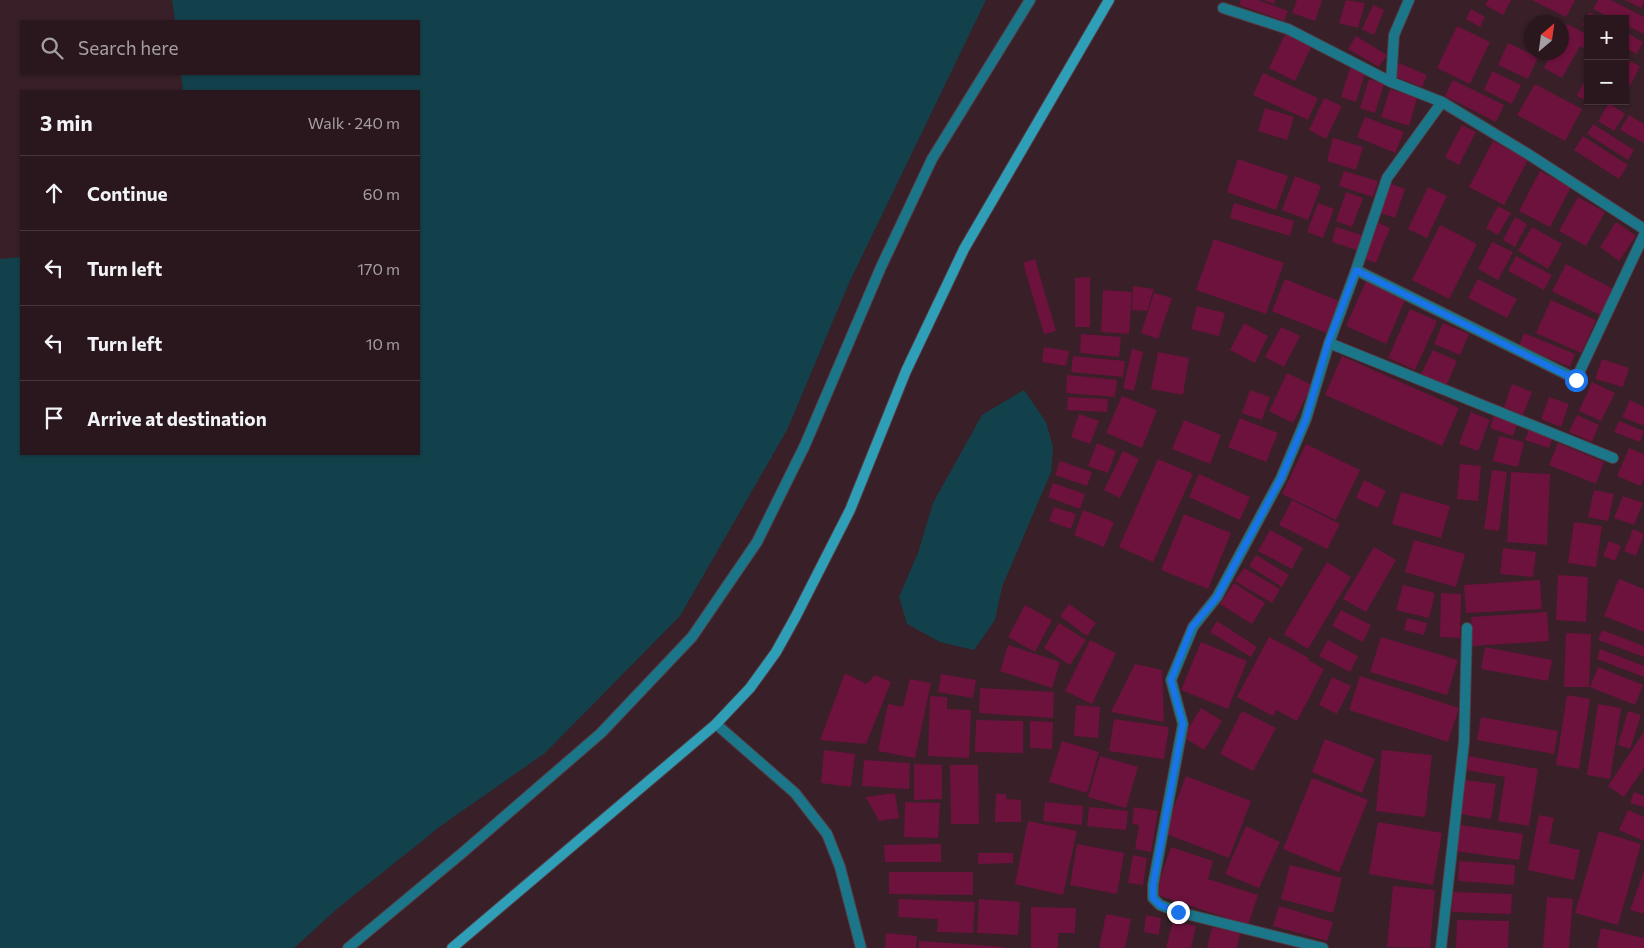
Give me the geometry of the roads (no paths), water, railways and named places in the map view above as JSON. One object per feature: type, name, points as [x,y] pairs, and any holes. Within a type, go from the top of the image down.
[{"type":"main road","points":[[452,948],[716,724],[750,688],[776,652],[850,510],[906,371],[964,250],[1109,0]]},
{"type":"street","points":[[348,948],[602,733],[697,629],[757,542],[805,445],[881,266],[932,159],[1030,0]]},
{"type":"street","points":[[1392,82],[1394,35],[1409,0]]},
{"type":"street","points":[[1223,8],[1288,29],[1392,82],[1442,102],[1528,154],[1644,229]]},
{"type":"street","points":[[1324,948],[1178,912],[1160,905],[1153,898],[1153,885],[1183,724],[1171,680],[1192,627],[1217,597],[1281,478],[1306,419],[1328,343],[1356,270],[1387,178],[1442,102]]},
{"type":"street","points":[[1356,270],[1576,380],[1644,234]]},
{"type":"street","points":[[1328,343],[1613,458]]},
{"type":"street","points":[[1441,948],[1464,742],[1467,628]]},
{"type":"street","points":[[716,724],[795,793],[827,834],[840,867],[861,948]]},
{"type":"water","points":[[172,0],[986,0],[849,283],[787,430],[680,616],[545,753],[442,825],[338,908],[294,948],[0,948],[0,259],[20,257],[20,455],[420,455],[420,90],[183,90],[181,75],[420,75],[420,20],[175,20]]},
{"type":"water","points":[[1024,390],[1046,422],[1053,447],[1051,472],[1002,587],[995,620],[974,650],[940,642],[907,624],[899,597],[918,553],[933,503],[982,415]]}]
